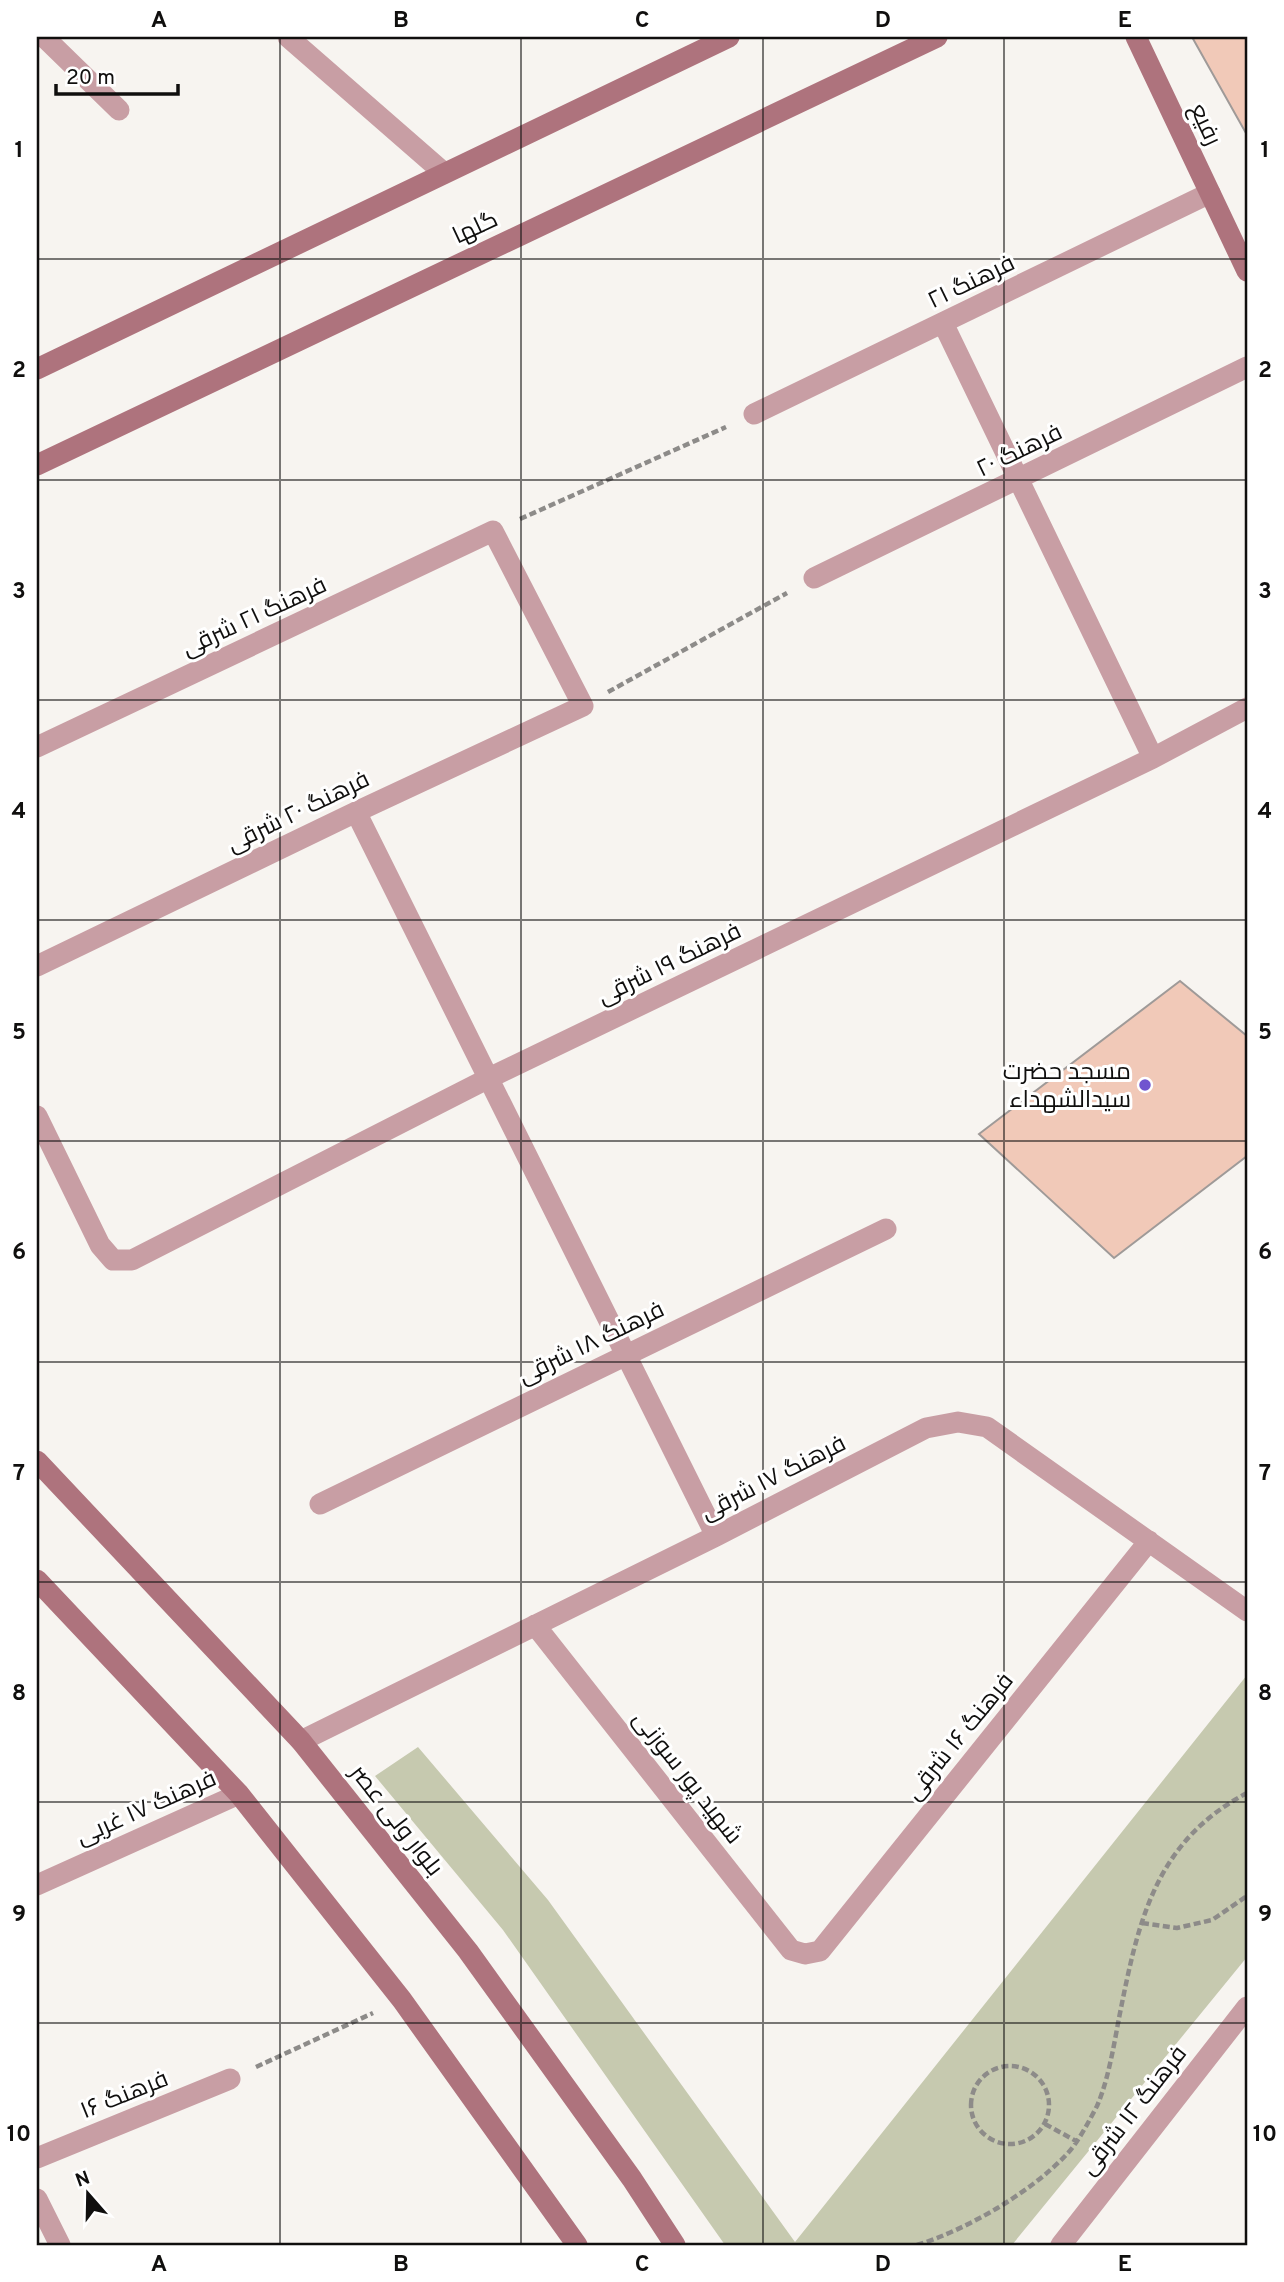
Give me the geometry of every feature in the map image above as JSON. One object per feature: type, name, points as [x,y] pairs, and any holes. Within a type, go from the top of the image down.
[{"type":"street","points":[[288,37],[444,173]]},
{"type":"street","points":[[37,369],[729,37]]},
{"type":"street","name":"گلها","points":[[37,465],[937,37]]},
{"type":"street","name":"رفیع","points":[[1136,37],[1247,271]]},
{"type":"street","points":[[56,41],[118,110]]},
{"type":"street","name":"فرهنگ ۲۱","points":[[754,414],[1210,193]]},
{"type":"street","points":[[943,323],[1153,758]]},
{"type":"street","name":"فرهنگ ۲۰","points":[[814,578],[1247,367]]},
{"type":"street","points":[[493,531],[583,706]]},
{"type":"street","name":"فرهنگ ۲۱ شرقی","points":[[37,747],[493,531]]},
{"type":"street","name":"فرهنگ ۲۰ شرقی","points":[[37,966],[583,706]]},
{"type":"street","name":"فرهنگ ۱۹ شرقی","points":[[37,1116],[100,1245],[113,1260],[132,1260],[489,1079],[1153,758],[1247,708]]},
{"type":"street","points":[[356,812],[716,1535]]},
{"type":"street","name":"فرهنگ ۱۸ شرقی","points":[[320,1504],[886,1229]]},
{"type":"street","name":"فرهنگ ۱۷ شرقی","points":[[301,1741],[926,1428],[958,1422],[987,1427],[1247,1611]]},
{"type":"street","name":"بلوار ولی عصر","points":[[37,1461],[301,1741],[468,1951],[632,2179],[675,2245]]},
{"type":"street","name":"فرهنگ ۱۶ شرقی","points":[[805,1954],[820,1951],[1149,1541]]},
{"type":"street","points":[[37,1580],[239,1794],[402,2000],[576,2245]]},
{"type":"street","name":"شهید پور سوزنی","points":[[535,1625],[791,1950],[805,1954]]},
{"type":"street","name":"فرهنگ ۱۷ غربی","points":[[37,1885],[239,1794]]},
{"type":"street","name":"فرهنگ ۱۲ شرقی","points":[[1061,2245],[1247,2007]]},
{"type":"street","name":"فرهنگ ۱۶","points":[[37,2158],[230,2079]]},
{"type":"street","points":[[37,2199],[60,2245]]},
{"type":"path","points":[[493,531],[754,414]]},
{"type":"path","points":[[583,706],[814,578]]},
{"type":"path","points":[[917,2245],[943,2237],[1037,2183],[1068,2153],[1097,2104],[1114,2043],[1132,1953],[1151,1896],[1182,1843],[1209,1815],[1247,1793]]},
{"type":"path","points":[[1142,1923],[1177,1928],[1212,1920],[1247,1896]]},
{"type":"path","points":[[230,2079],[402,2000]]},
{"type":"path","points":[[1001,2067],[1026,2069],[1045,2086],[1050,2098],[1045,2124],[1037,2135],[1012,2145],[998,2143],[986,2137],[977,2128],[971,2103],[980,2080],[1001,2067]]},
{"type":"path","points":[[1045,2124],[1076,2141]]},
{"type":"green space","points":[[1247,1675],[1247,1957],[1012,2245],[725,2245],[503,1930],[375,1776],[418,1747],[548,1900],[795,2242]]},
{"type":"building","points":[[1192,37],[1247,37],[1247,135]]},
{"type":"building","name":"مسجد حضرت سیدالشهداء","points":[[1180,981],[1247,1036],[1247,1156],[1114,1258],[979,1134]]},
{"type":"place","name":"مسجد حضرت سیدالشهداء","points":[[1145,1085]]}]
